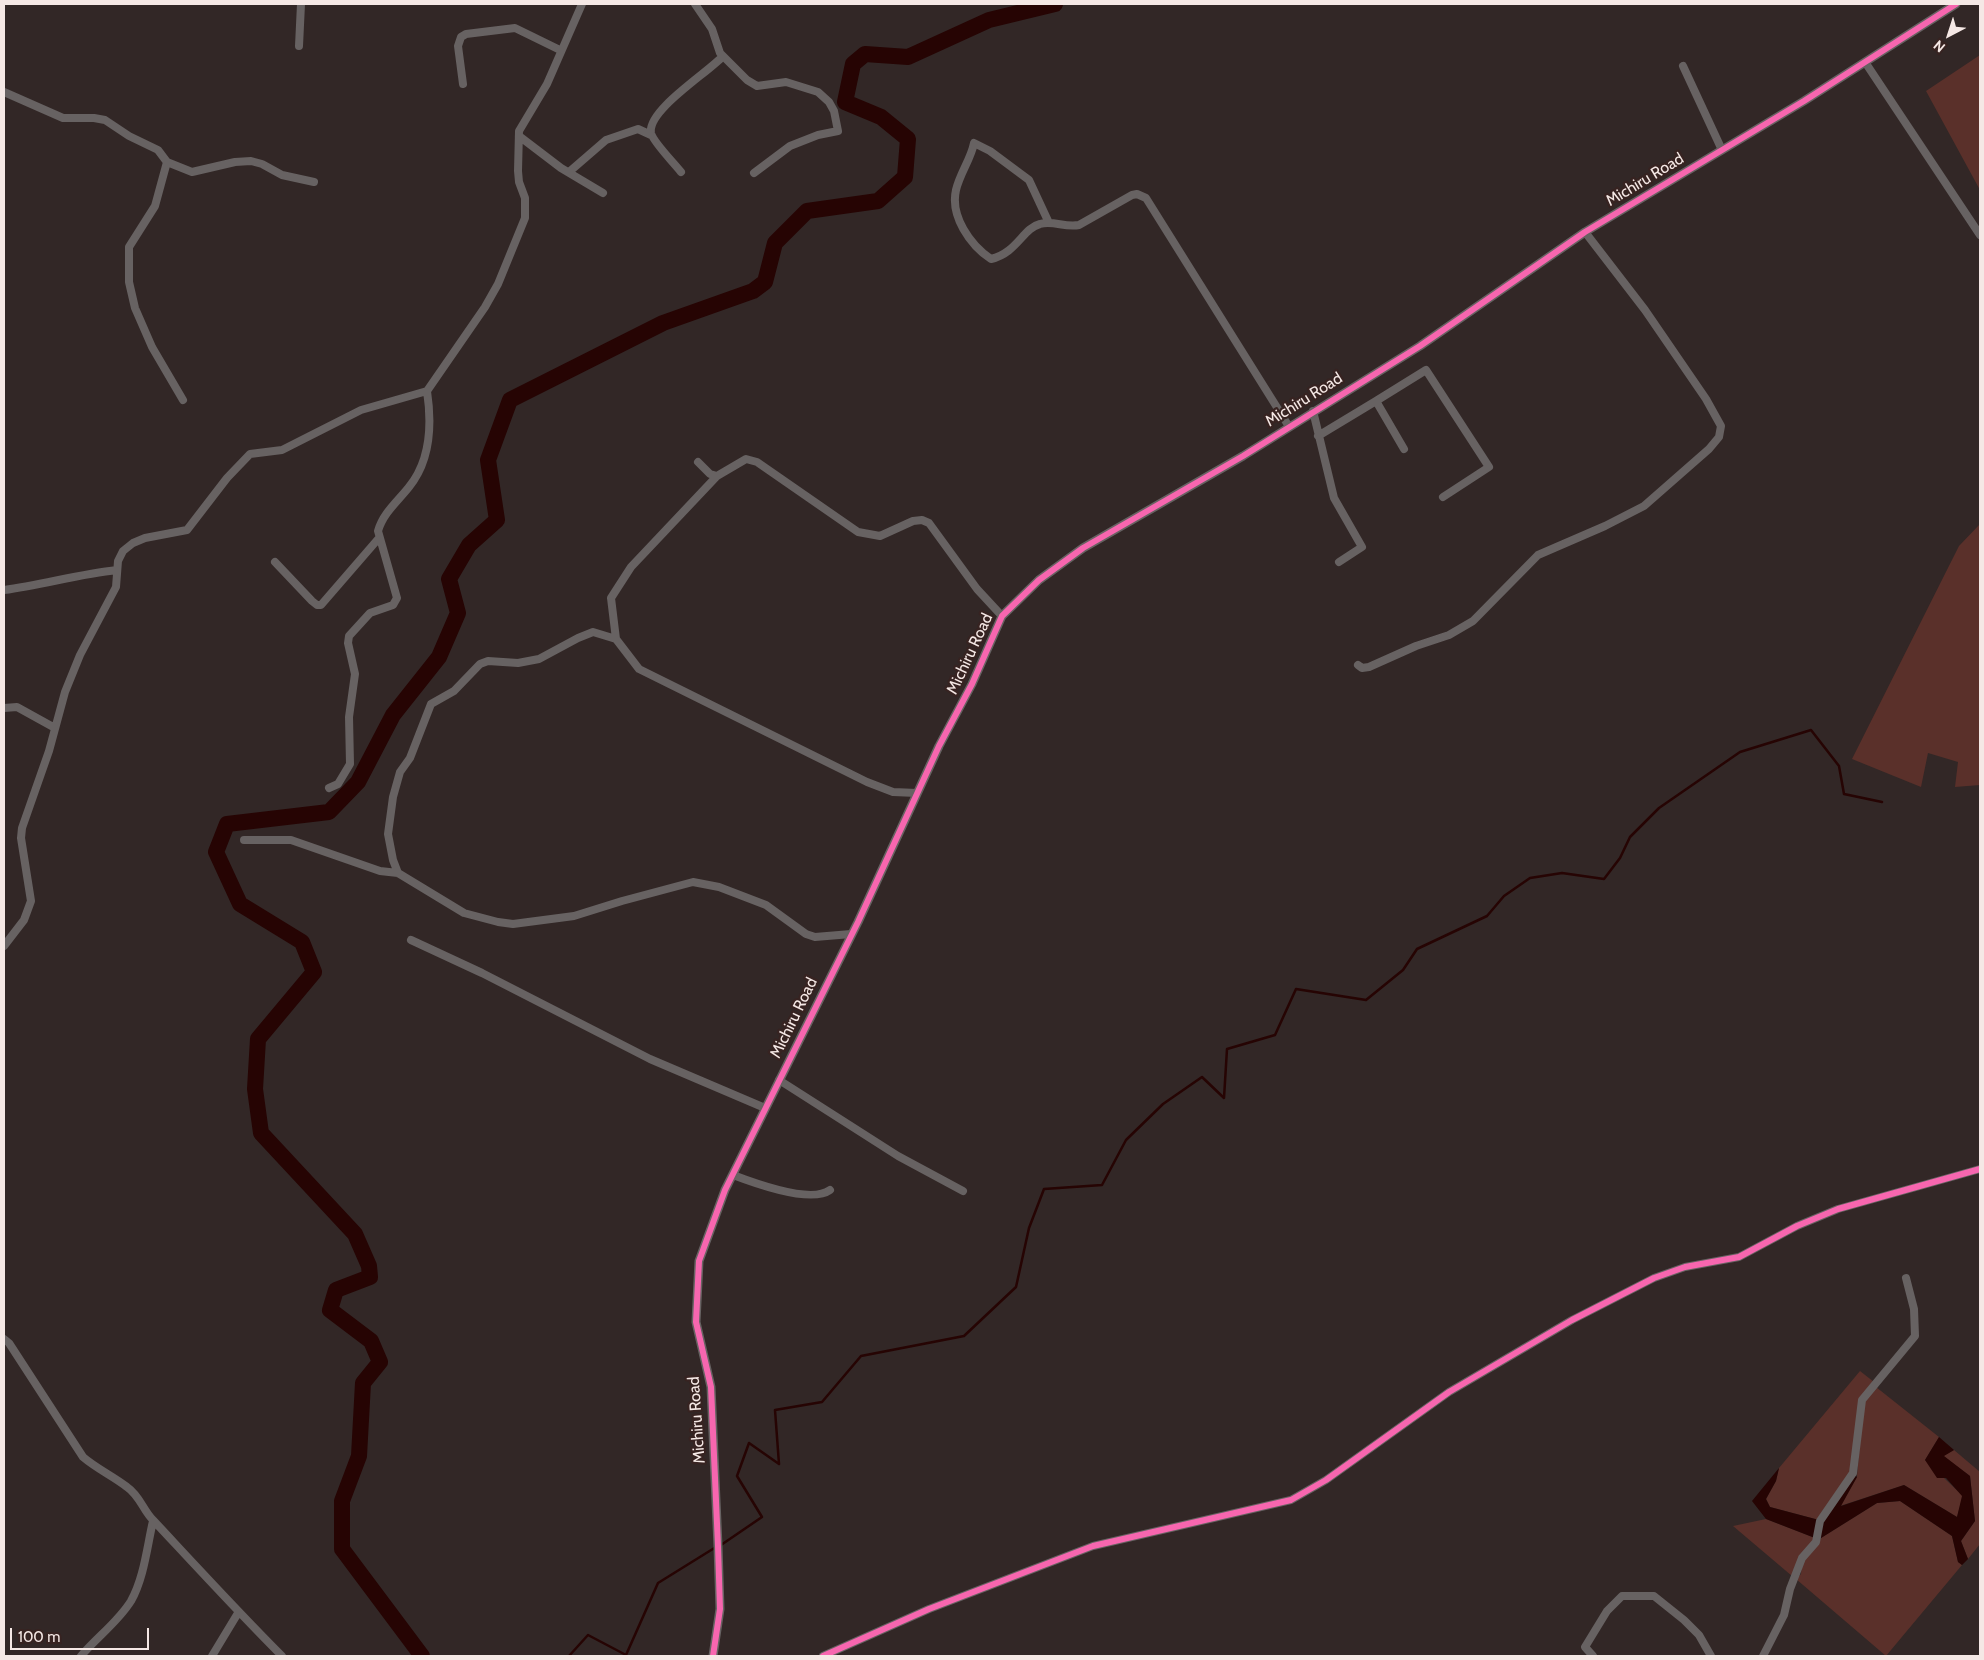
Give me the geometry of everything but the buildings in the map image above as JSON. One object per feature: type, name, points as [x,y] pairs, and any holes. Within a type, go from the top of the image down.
[{"type":"street","points":[[299,46],[301,4]]},
{"type":"street","points":[[329,788],[338,784],[350,764],[349,717],[355,674],[348,643],[349,636],[370,613],[393,604],[397,598],[379,538],[380,525],[410,486],[428,450],[429,419],[427,391],[495,291],[525,218],[525,198],[519,182],[518,171],[519,131],[547,84],[560,50],[582,4]]},
{"type":"street","points":[[695,4],[712,29],[717,48],[747,80],[757,86],[786,82],[818,92],[829,102],[838,127],[834,133],[818,135],[790,146],[754,173]]},
{"type":"street","name":"Michiru Road","points":[[713,1656],[720,1608],[711,1387],[696,1322],[698,1273],[709,1231],[778,1080],[972,684],[1002,616],[1039,580],[1083,548],[1243,456],[1288,425],[1420,346],[1585,232],[1722,150],[1956,4]]},
{"type":"street","points":[[464,84],[458,46],[461,37],[466,34],[515,28],[560,50]]},
{"type":"street","points":[[651,135],[651,126],[656,117],[723,56]]},
{"type":"street","points":[[1865,62],[1980,236]]},
{"type":"street","points":[[1683,66],[1722,150]]},
{"type":"street","points":[[4,92],[64,118],[105,120],[129,136],[158,150],[167,162],[192,172],[199,172],[226,164],[251,161],[262,164],[282,176],[314,182]]},
{"type":"street","points":[[569,172],[606,140],[638,129],[651,135],[681,172]]},
{"type":"street","points":[[519,136],[569,172],[603,193]]},
{"type":"street","points":[[1049,223],[1028,180],[990,151],[974,143],[955,191],[955,205],[958,217],[976,249],[991,259],[1002,257],[1010,252],[1034,226],[1049,223],[1070,227],[1079,225],[1132,195],[1137,194],[1146,198],[1288,425]]},
{"type":"street","points":[[167,162],[155,206],[129,247],[129,282],[135,308],[152,348],[183,400]]},
{"type":"street","points":[[1358,665],[1362,668],[1369,667],[1449,634],[1473,621],[1538,555],[1605,526],[1644,506],[1710,449],[1719,437],[1721,426],[1706,399],[1645,310],[1585,232]]},
{"type":"street","points":[[1318,436],[1426,370],[1489,467],[1443,497]]},
{"type":"street","points":[[4,946],[18,928],[30,906],[29,881],[21,838],[22,828],[65,692],[78,661],[116,587],[120,555],[133,543],[145,538],[187,530],[227,478],[250,454],[282,450],[361,410],[427,391]]},
{"type":"street","points":[[1376,400],[1404,449]]},
{"type":"street","points":[[1313,411],[1334,498],[1362,547],[1340,562]]},
{"type":"street","points":[[917,793],[893,792],[867,782],[639,669],[616,639],[611,598],[631,567],[717,476],[746,459],[751,459],[858,532],[880,536],[913,521],[922,520],[929,523],[977,589],[1002,616]]},
{"type":"street","points":[[698,462],[710,474],[717,476]]},
{"type":"street","points":[[275,562],[316,605],[321,605],[379,538]]},
{"type":"street","points":[[4,590],[41,585],[76,576],[117,570]]},
{"type":"street","points":[[398,873],[393,860],[388,834],[392,805],[400,772],[410,758],[431,704],[454,691],[480,664],[488,661],[518,663],[540,660],[578,638],[593,632],[616,639]]},
{"type":"street","points":[[4,708],[17,707],[55,728]]},
{"type":"street","points":[[244,840],[291,840],[380,871],[398,873],[464,913],[505,923],[513,924],[574,916],[622,900],[693,882],[719,887],[766,905],[806,934],[815,937],[851,934]]},
{"type":"street","points":[[411,940],[482,973],[650,1059],[765,1108]]},
{"type":"street","points":[[778,1080],[898,1156],[963,1191]]},
{"type":"street","points":[[823,1656],[929,1609],[1093,1546],[1291,1500],[1326,1480],[1449,1392],[1572,1320],[1654,1278],[1685,1267],[1739,1257],[1805,1222],[1838,1209],[1980,1169]]},
{"type":"street","points":[[733,1175],[756,1184],[804,1196],[830,1190]]},
{"type":"street","points":[[1763,1656],[1784,1615],[1790,1589],[1802,1558],[1816,1542],[1820,1521],[1853,1473],[1862,1400],[1915,1336],[1914,1309],[1906,1278]]},
{"type":"street","points":[[5,1342],[83,1457],[95,1467],[128,1487],[140,1500],[153,1521],[190,1558],[238,1613],[282,1656]]},
{"type":"street","points":[[81,1656],[112,1624],[131,1600],[141,1574],[153,1521]]},
{"type":"street","points":[[1593,1656],[1585,1647],[1607,1611],[1622,1596],[1654,1596],[1684,1620],[1699,1635],[1711,1656]]},
{"type":"street","points":[[212,1656],[238,1613]]},
{"type":"shaded area","points":[[1980,55],[1980,190],[1926,91]]},
{"type":"shaded area","points":[[1980,524],[1980,785],[1955,787],[1958,762],[1928,753],[1921,787],[1852,759],[1959,546]]},
{"type":"shaded area","points":[[1860,1371],[1874,1382],[1860,1401],[1852,1473],[1819,1520],[1770,1507],[1766,1499],[1776,1481],[1779,1468]]},
{"type":"shaded area","points":[[1876,1387],[1939,1437],[1925,1460],[1963,1496],[1957,1517],[1904,1485],[1840,1506],[1857,1477],[1863,1404]]},
{"type":"shaded area","points":[[1939,1437],[1954,1450],[1944,1456],[1970,1476],[1975,1521],[1961,1541],[1968,1559],[1962,1565],[1958,1562],[1952,1536],[1900,1501],[1877,1503],[1821,1538],[1820,1525],[1854,1474],[1857,1477],[1841,1506],[1904,1485],[1957,1517],[1962,1496],[1946,1478],[1937,1478],[1925,1460]]},
{"type":"shaded area","points":[[1954,1450],[1980,1472],[1980,1544],[1968,1559],[1961,1541],[1975,1521],[1970,1476],[1943,1456]]},
{"type":"shaded area","points":[[1779,1468],[1776,1481],[1766,1499],[1770,1507],[1819,1520],[1815,1538],[1766,1519],[1752,1501]]},
{"type":"shaded area","points":[[1900,1501],[1952,1536],[1958,1562],[1962,1565],[1886,1656],[1796,1579],[1801,1574],[1802,1558],[1818,1544],[1821,1538],[1877,1503]]},
{"type":"shaded area","points":[[1766,1519],[1815,1538],[1792,1576],[1733,1526]]},
{"type":"waterway","points":[[422,1656],[342,1549],[342,1501],[359,1456],[363,1383],[380,1362],[371,1341],[330,1310],[336,1290],[370,1277],[369,1266],[355,1234],[261,1133],[255,1089],[258,1039],[314,972],[302,942],[240,904],[216,852],[227,824],[329,812],[358,782],[393,715],[439,657],[458,613],[449,579],[469,545],[497,520],[488,460],[510,400],[663,323],[753,291],[765,282],[775,243],[807,211],[878,201],[905,177],[908,139],[881,117],[845,102],[853,64],[865,54],[908,57],[989,20],[1055,4]]},
{"type":"waterway","points":[[721,1545],[762,1517],[737,1476],[749,1443],[779,1464],[775,1410],[822,1402],[861,1356],[964,1336],[1016,1287],[1029,1228],[1044,1189],[1102,1185],[1126,1140],[1163,1104],[1202,1077],[1224,1098],[1227,1049],[1275,1035],[1296,989],[1366,1000],[1403,970],[1417,949],[1487,916],[1504,896],[1530,878],[1562,873],[1604,879],[1620,858],[1630,837],[1659,808],[1740,752],[1811,730],[1839,766],[1844,794],[1882,802]]},
{"type":"waterway","points":[[569,1656],[588,1635],[626,1655],[658,1583],[716,1547]]},
{"type":"cycle path","points":[[713,1656],[720,1609],[718,1546],[711,1387],[696,1322],[699,1261],[725,1190],[858,922],[939,746],[972,684],[1002,616],[1039,580],[1083,548],[1243,456],[1420,346],[1585,232],[1804,101],[1956,4]]},
{"type":"cycle path","points":[[823,1656],[929,1609],[1093,1546],[1291,1500],[1326,1480],[1449,1392],[1572,1320],[1654,1278],[1685,1267],[1739,1257],[1797,1226],[1838,1209],[1980,1169]]}]
